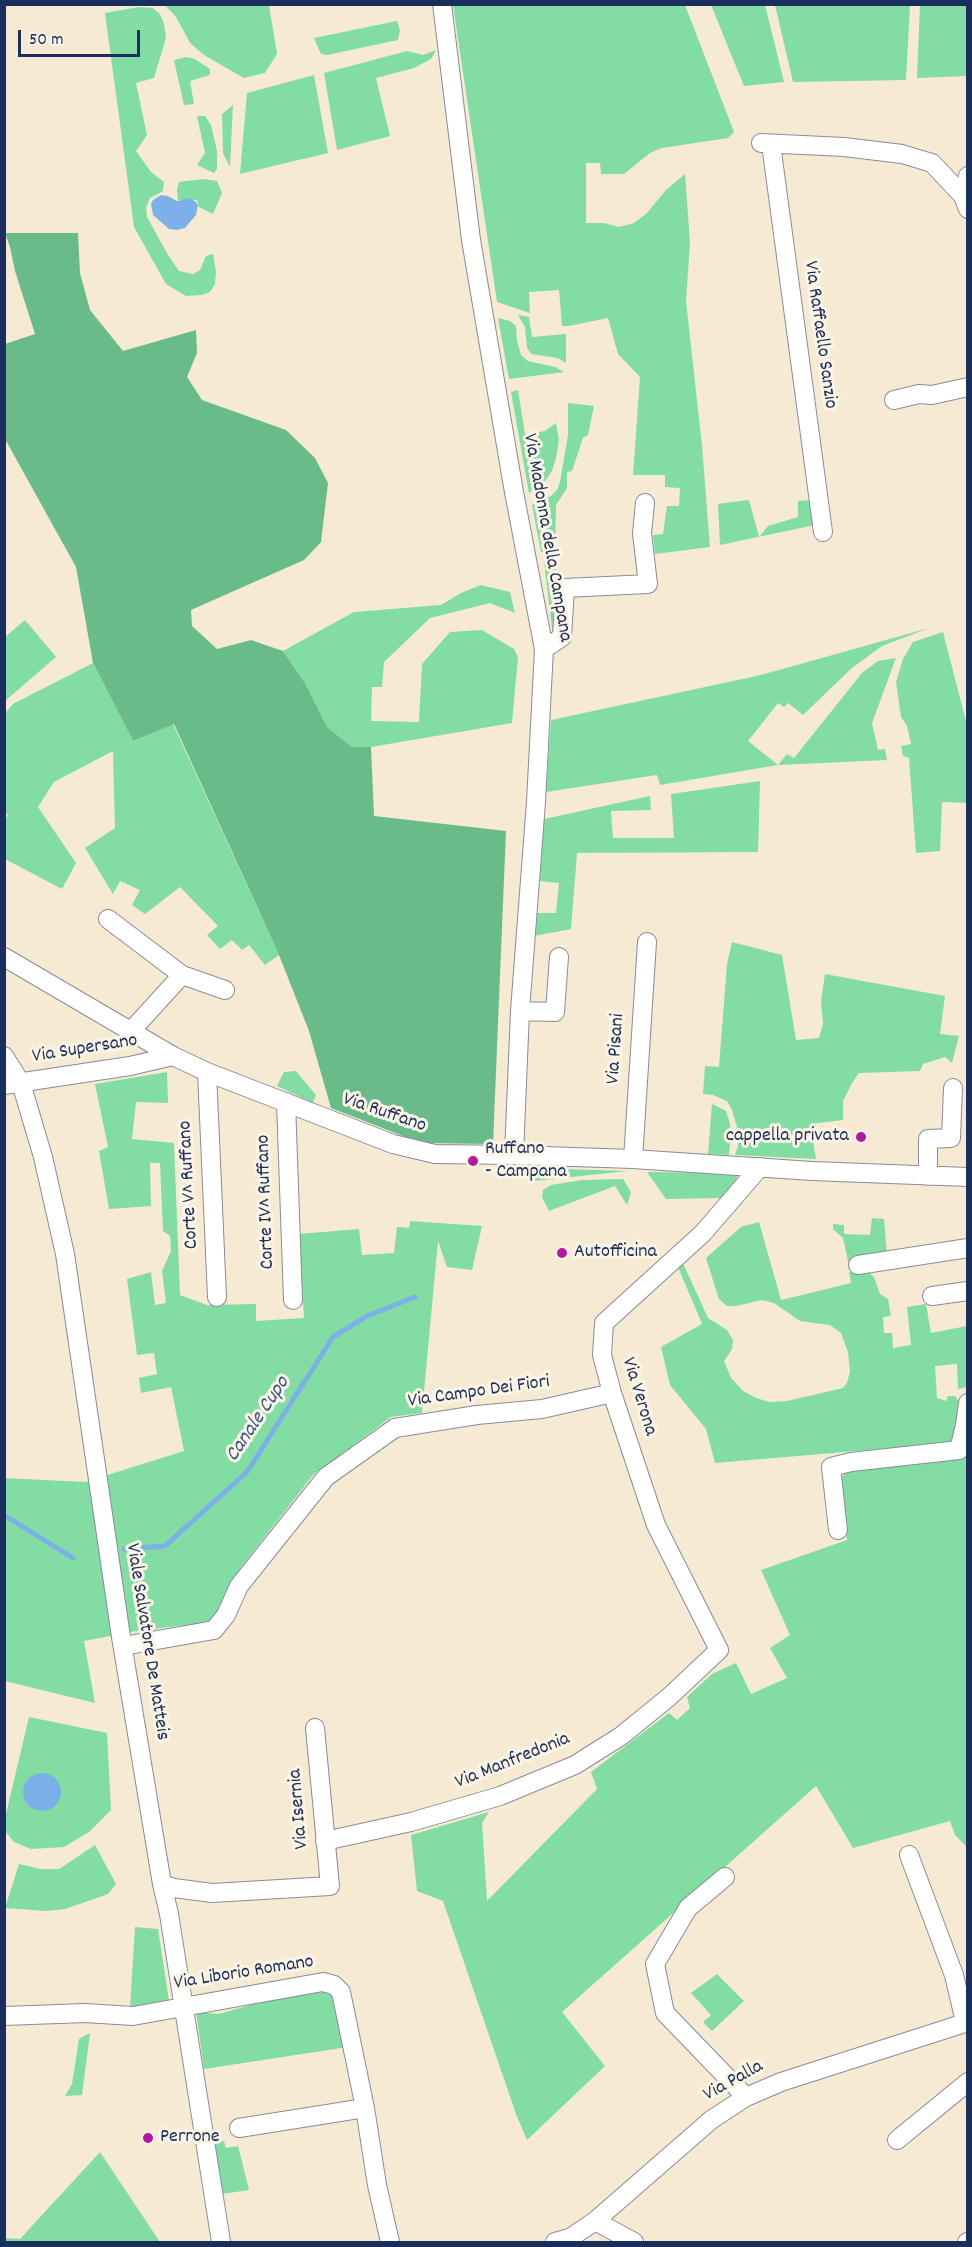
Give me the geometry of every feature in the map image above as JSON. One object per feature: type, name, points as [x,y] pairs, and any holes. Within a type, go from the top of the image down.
[{"type":"street","name":"Via Madonna della Campana","points":[[442,4],[471,240],[514,492],[544,649],[536,802],[520,1011],[514,1155]]},
{"type":"street","name":"Via Raffaello Sanzio","points":[[823,532],[765,143],[844,147],[902,154],[932,163],[965,202]]},
{"type":"street","points":[[965,202],[968,176]]},
{"type":"street","points":[[894,400],[968,387]]},
{"type":"street","points":[[544,649],[562,637],[565,588],[648,584],[642,532],[645,503]]},
{"type":"street","points":[[108,919],[182,975],[225,990]]},
{"type":"street","name":"Via Pisani","points":[[633,1159],[647,942]]},
{"type":"street","name":"Via Ruffano","points":[[4,957],[173,1056],[207,1072],[393,1144],[435,1154],[633,1159],[968,1177]]},
{"type":"street","points":[[520,1011],[555,1012],[559,957]]},
{"type":"street","points":[[131,1031],[182,975]]},
{"type":"street","name":"Viale Salvatore De Matteis","points":[[4,1056],[43,1157],[65,1254],[122,1642],[184,2006],[221,2242]]},
{"type":"street","name":"Via Supersano","points":[[13,1084],[130,1066],[173,1056]]},
{"type":"street","name":"Corte V^ Ruffano","points":[[207,1072],[217,1297]]},
{"type":"street","points":[[928,1176],[928,1139],[951,1138],[953,1088]]},
{"type":"street","name":"Corte IV^ Ruffano","points":[[286,1102],[293,1300]]},
{"type":"street","name":"Via Verona","points":[[718,1650],[656,1525],[602,1355],[604,1323],[703,1233],[760,1167]]},
{"type":"street","points":[[858,1265],[968,1248]]},
{"type":"street","points":[[932,1296],[968,1291]]},
{"type":"street","name":"Via Campo Dei Fiori","points":[[122,1642],[214,1630],[226,1615],[239,1586],[326,1477],[395,1428],[477,1415],[542,1409],[612,1392]]},
{"type":"street","points":[[838,1530],[831,1467],[851,1462],[959,1450],[968,1403]]},
{"type":"street","name":"Via Manfredonia","points":[[325,1841],[411,1822],[500,1796],[575,1765],[621,1736],[669,1697],[718,1650]]},
{"type":"street","name":"Via Isernia","points":[[162,1884],[174,1888],[212,1893],[330,1886],[315,1728]]},
{"type":"street","points":[[909,1855],[954,1975],[966,2022]]},
{"type":"street","points":[[725,1877],[688,1908],[655,1964],[665,2013],[746,2097]]},
{"type":"street","name":"Via Liborio Romano","points":[[4,2016],[85,2013],[133,2016],[323,1982],[334,1985],[341,1992],[365,2108],[377,2186],[390,2242]]},
{"type":"street","name":"Via Palla","points":[[555,2242],[570,2238],[595,2221],[711,2120],[746,2097],[781,2082],[966,2022]]},
{"type":"street","points":[[897,2140],[968,2082]]},
{"type":"street","points":[[239,2128],[365,2108]]},
{"type":"street","points":[[595,2221],[634,2242]]},
{"type":"green space","points":[[165,5],[269,5],[277,54],[265,73],[244,78],[204,55],[190,43],[176,17]]},
{"type":"green space","points":[[453,5],[685,5],[734,132],[728,138],[662,148],[650,153],[624,174],[601,174],[600,163],[586,163],[586,223],[604,223],[619,227],[634,223],[685,174],[690,243],[686,301],[702,446],[710,547],[655,554],[653,535],[663,534],[667,506],[679,506],[680,488],[665,487],[665,475],[633,475],[640,377],[618,354],[608,318],[562,326],[559,290],[529,292],[530,313],[497,302]]},
{"type":"green space","points":[[711,5],[765,5],[784,82],[744,86]]},
{"type":"green space","points":[[775,5],[910,5],[906,80],[793,82]]},
{"type":"green space","points":[[920,5],[967,5],[967,76],[917,78]]},
{"type":"green space","points":[[139,7],[153,8],[160,14],[166,38],[154,78],[136,83],[147,135],[136,151],[151,172],[164,182],[163,191],[150,198],[146,208],[147,217],[179,271],[193,274],[200,270],[206,256],[213,254],[215,284],[210,292],[202,295],[186,296],[166,284],[134,227],[105,13]]},
{"type":"green space","points":[[397,21],[400,30],[398,40],[327,55],[321,54],[314,38]]},
{"type":"green space","points":[[436,50],[431,59],[414,68],[376,78],[390,136],[337,150],[324,73],[407,51],[423,55]]},
{"type":"green space","points":[[186,57],[195,59],[210,69],[210,75],[190,81],[194,104],[184,105],[174,60]]},
{"type":"green space","points":[[314,75],[328,153],[240,174],[247,93]]},
{"type":"green space","points":[[233,105],[230,167],[223,153],[222,114]]},
{"type":"green space","points":[[197,116],[205,116],[211,125],[217,151],[217,169],[214,173],[197,165],[205,153]]},
{"type":"green space","points":[[203,179],[217,181],[222,193],[213,214],[199,207],[197,200],[178,200],[179,182]]},
{"type":"green space","points":[[5,233],[78,233],[80,273],[90,310],[123,351],[196,330],[197,353],[187,377],[202,400],[286,430],[315,458],[328,483],[321,542],[304,560],[191,610],[192,626],[217,649],[251,640],[283,651],[305,683],[327,727],[352,747],[371,747],[374,816],[506,831],[493,1144],[421,1143],[331,1108],[309,1031],[279,955],[174,724],[133,741],[93,663],[76,567],[5,439],[5,344],[35,334]]},
{"type":"green space","points":[[518,315],[529,317],[532,337],[566,334],[566,363],[558,358],[531,354],[527,348],[525,327]]},
{"type":"green space","points":[[498,318],[510,321],[516,326],[521,355],[528,361],[555,367],[564,372],[509,379]]},
{"type":"green space","points":[[518,390],[525,434],[545,431],[556,423],[559,440],[552,471],[542,485],[529,493],[511,392]]},
{"type":"green space","points":[[568,403],[594,406],[588,435],[583,438],[572,471],[567,472],[567,488],[556,505],[555,551],[541,552],[532,505],[551,496],[557,490],[560,482],[568,435]]},
{"type":"green space","points":[[749,500],[759,537],[720,545],[718,504]]},
{"type":"green space","points":[[811,500],[815,525],[759,537],[768,526],[798,517],[798,501]]},
{"type":"green space","points":[[556,560],[556,636],[553,636],[544,561]]},
{"type":"green space","points":[[481,585],[510,592],[515,613],[490,603],[430,618],[384,662],[382,687],[372,687],[371,721],[419,722],[422,664],[450,632],[482,630],[514,649],[518,657],[512,723],[371,747],[352,747],[327,727],[305,683],[283,651],[354,612],[441,605]]},
{"type":"green space","points":[[25,620],[56,657],[5,701],[5,637]]},
{"type":"green space","points":[[929,628],[882,646],[852,668],[803,715],[788,703],[784,707],[778,703],[748,741],[778,765],[660,785],[657,775],[546,792],[551,720],[761,675]]},
{"type":"green space","points":[[943,632],[967,725],[967,803],[942,802],[940,851],[916,853],[909,758],[903,756],[901,746],[911,744],[907,726],[901,717],[896,682],[903,659],[913,642]]},
{"type":"green space","points":[[896,658],[872,723],[878,750],[885,749],[887,760],[778,765],[787,754],[794,758],[862,673],[878,661]]},
{"type":"green space","points":[[93,663],[133,741],[173,724],[279,955],[265,965],[249,945],[242,950],[232,940],[220,949],[207,935],[218,926],[180,887],[145,914],[132,905],[140,890],[120,881],[113,894],[85,848],[115,828],[113,751],[54,782],[38,807],[76,863],[62,889],[5,859],[5,818],[8,816],[5,810],[5,713],[13,704]]},
{"type":"green space","points":[[760,781],[758,852],[577,853],[571,929],[534,936],[537,913],[556,913],[559,883],[540,881],[544,819],[650,796],[651,810],[611,811],[613,838],[674,838],[671,794]]},
{"type":"green space","points":[[732,942],[782,955],[796,1040],[819,1038],[823,1024],[821,1001],[825,974],[945,996],[940,1034],[959,1036],[952,1063],[945,1057],[923,1064],[920,1071],[859,1073],[843,1101],[843,1120],[810,1124],[816,1159],[735,1155],[738,1146],[737,1127],[732,1110],[727,1101],[713,1095],[703,1094],[705,1066],[719,1067],[727,964]]},
{"type":"green space","points":[[296,1071],[316,1095],[313,1103],[277,1086],[284,1072]]},
{"type":"green space","points":[[167,1072],[168,1103],[136,1102],[132,1139],[174,1143],[180,1295],[207,1305],[256,1304],[256,1321],[304,1318],[299,1234],[359,1229],[362,1255],[394,1253],[397,1227],[409,1228],[410,1221],[482,1226],[472,1270],[447,1267],[438,1241],[422,1413],[391,1417],[313,1475],[241,1567],[211,1622],[136,1631],[84,1641],[95,1703],[5,1681],[4,1478],[85,1482],[184,1451],[171,1387],[141,1393],[139,1378],[157,1374],[154,1353],[137,1355],[127,1279],[151,1272],[155,1305],[166,1303],[162,1271],[171,1251],[170,1236],[163,1231],[160,1163],[150,1163],[151,1206],[109,1209],[99,1151],[108,1147],[95,1084]]},
{"type":"green space","points":[[712,1104],[726,1111],[729,1120],[731,1131],[729,1155],[708,1154]]},
{"type":"green space","points":[[530,1168],[627,1171],[534,1181]]},
{"type":"green space","points":[[647,1172],[729,1173],[737,1176],[735,1187],[723,1198],[666,1199]]},
{"type":"green space","points":[[623,1179],[631,1192],[627,1205],[615,1186],[549,1211],[542,1197],[543,1190],[551,1185],[582,1180]]},
{"type":"green space","points":[[872,1218],[884,1219],[887,1254],[848,1261],[843,1238],[833,1229],[833,1224],[844,1225],[844,1234],[870,1235]]},
{"type":"green space","points":[[759,1222],[781,1300],[851,1283],[849,1272],[865,1269],[874,1277],[880,1294],[888,1299],[891,1316],[883,1317],[884,1333],[892,1333],[893,1348],[911,1345],[907,1307],[926,1304],[931,1333],[967,1326],[967,1387],[958,1389],[957,1364],[935,1366],[937,1398],[946,1401],[948,1396],[955,1396],[961,1404],[951,1443],[715,1463],[706,1429],[670,1385],[661,1347],[702,1324],[678,1267],[682,1261],[708,1318],[727,1330],[733,1340],[732,1349],[724,1361],[731,1378],[743,1391],[770,1402],[787,1401],[843,1388],[850,1372],[848,1352],[841,1333],[830,1325],[800,1321],[774,1303],[762,1300],[727,1306],[719,1299],[706,1258],[741,1227]]},
{"type":"green space","points":[[967,1455],[967,1847],[955,1835],[950,1821],[853,1848],[816,1786],[562,2012],[605,2066],[527,2140],[443,1901],[417,1891],[411,1835],[489,1812],[482,1823],[487,1901],[597,1789],[591,1772],[669,1713],[677,1720],[690,1708],[687,1697],[712,1674],[736,1663],[751,1694],[787,1678],[770,1648],[790,1635],[761,1570],[847,1540],[839,1481],[846,1472],[910,1461]]},
{"type":"green space","points":[[29,1717],[107,1733],[111,1810],[89,1832],[64,1847],[31,1849],[14,1842],[5,1831],[5,1818]]},
{"type":"green space","points":[[95,1845],[116,1884],[108,1894],[65,1909],[46,1911],[5,1908],[19,1864],[41,1869],[59,1869]]},
{"type":"green space","points":[[135,1927],[158,1929],[169,2001],[130,2007]]},
{"type":"green space","points":[[717,1974],[744,2001],[712,2031],[703,2022],[711,2015],[691,1993]]},
{"type":"green space","points":[[308,1989],[329,1991],[334,1997],[348,2047],[204,2069],[196,2012],[218,2014]]},
{"type":"green space","points":[[90,2033],[82,2095],[65,2096],[72,2084],[79,2039]]},
{"type":"green space","points":[[224,2141],[226,2148],[238,2146],[249,2190],[222,2194],[213,2146],[217,2142]]},
{"type":"green space","points":[[100,2152],[160,2242],[5,2242],[5,2238],[20,2239]]},
{"type":"water","points":[[161,195],[177,201],[190,198],[196,202],[198,205],[196,215],[185,228],[169,229],[153,215],[151,204]]},
{"type":"water","points":[[42,1773],[56,1778],[61,1792],[56,1806],[42,1811],[28,1806],[23,1792],[28,1778]]},
{"type":"waterway","name":"Canale Cupo","points":[[124,1549],[165,1546],[247,1472],[333,1337],[367,1316],[415,1297]]},
{"type":"waterway","name":"Canale Cupo","points":[[4,1515],[73,1558]]},
{"type":"place","name":"cappella privata","points":[[861,1137]]},
{"type":"place","name":"Ruffano - Campana","points":[[473,1161]]},
{"type":"place","name":"Autofficina","points":[[562,1253]]},
{"type":"place","name":"Perrone","points":[[148,2138]]}]
